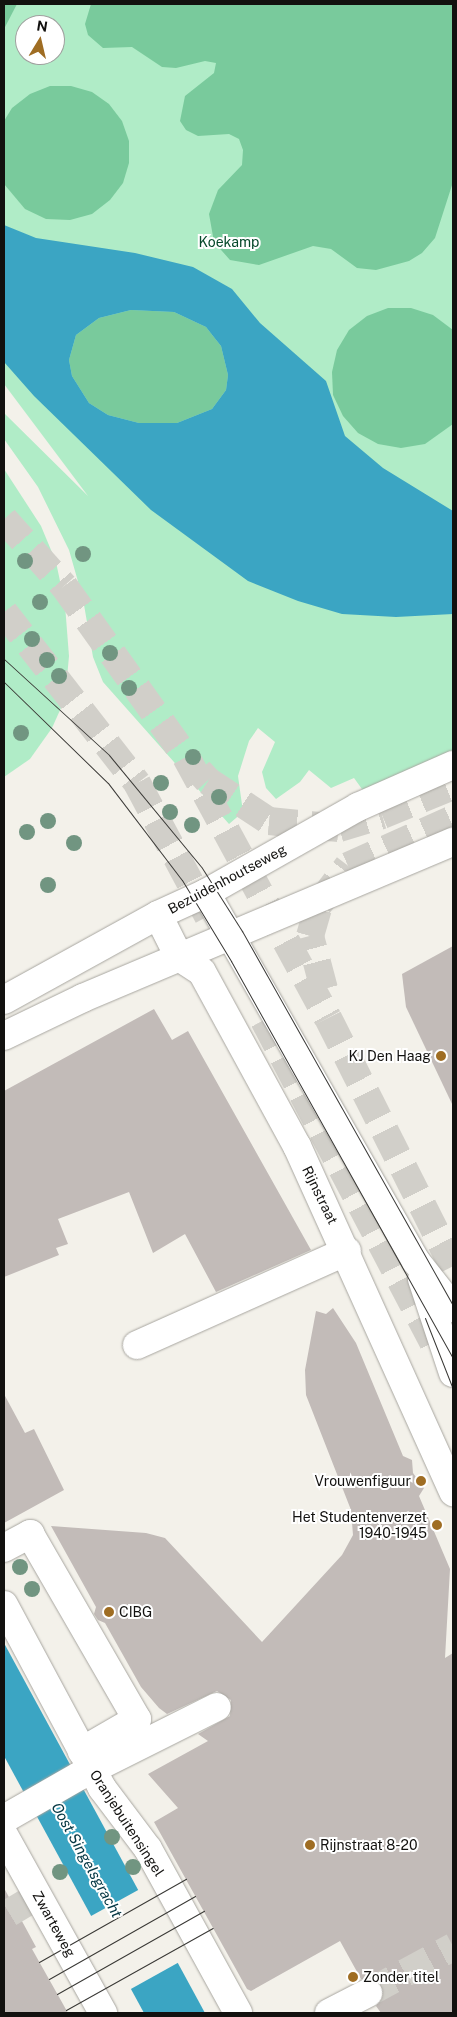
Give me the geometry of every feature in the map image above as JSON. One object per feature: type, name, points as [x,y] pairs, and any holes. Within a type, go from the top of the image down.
[{"type":"street","name":"Bezuidenhoutseweg","points":[[4,1000],[158,915],[206,893],[358,807],[453,765]]},
{"type":"street","points":[[4,1036],[180,957],[453,842]]},
{"type":"street","points":[[206,893],[416,1261],[453,1308]]},
{"type":"street","name":"Rijnstraat","points":[[158,915],[180,957],[202,972],[297,1146],[347,1251],[453,1492]]},
{"type":"street","points":[[138,1345],[347,1251]]},
{"type":"street","points":[[416,1261],[453,1373]]},
{"type":"street","points":[[4,1548],[30,1534],[137,1719],[89,1771]]},
{"type":"street","name":"Oranjebuitensingel","points":[[4,1605],[89,1771],[148,1848],[238,2013]]},
{"type":"street","points":[[15,1812],[89,1771],[221,1714]]},
{"type":"street","name":"Zwarteweg","points":[[4,1835],[35,1899],[104,2013]]},
{"type":"street","points":[[329,2013],[368,1992]]},
{"type":"green space","name":"Koekamp","points":[[4,4],[453,4],[453,757],[367,796],[354,778],[331,788],[309,770],[300,782],[276,799],[266,788],[262,772],[275,742],[258,728],[249,741],[238,776],[243,812],[229,824],[103,682],[93,657],[83,599],[69,550],[38,487],[4,439],[4,413],[88,496],[4,384]]},
{"type":"green space","points":[[4,4],[17,4],[4,29]]},
{"type":"green space","points":[[91,4],[453,4],[453,182],[435,238],[422,253],[409,261],[376,270],[357,268],[331,249],[313,246],[259,265],[230,260],[214,242],[209,214],[218,190],[242,165],[243,150],[239,139],[229,134],[198,136],[186,130],[180,121],[185,96],[214,73],[216,63],[205,61],[176,68],[162,67],[132,47],[103,48],[88,35],[85,24]]},
{"type":"green space","points":[[50,86],[71,86],[92,92],[109,104],[122,121],[129,141],[129,163],[123,183],[110,200],[92,214],[70,220],[46,219],[25,209],[4,184],[4,121],[12,108],[30,94]]},
{"type":"green space","points":[[388,308],[411,308],[433,315],[453,330],[453,424],[425,444],[401,448],[378,444],[358,433],[343,416],[333,395],[332,372],[337,350],[349,330],[367,316]]},
{"type":"green space","points":[[131,310],[174,312],[206,327],[221,346],[228,375],[226,390],[212,409],[177,423],[139,423],[108,415],[89,403],[72,376],[69,360],[76,335],[99,318]]},
{"type":"green space","points":[[4,469],[41,526],[56,562],[65,605],[69,656],[65,699],[52,728],[30,759],[4,777]]},
{"type":"water","points":[[4,225],[36,238],[135,253],[193,267],[232,289],[260,323],[326,381],[345,436],[383,468],[453,511],[453,614],[396,617],[342,614],[298,601],[248,581],[151,510],[34,396],[4,362]],"holes":[[[131,310],[174,312],[206,327],[221,346],[228,375],[226,390],[212,409],[177,423],[139,423],[108,415],[89,403],[72,376],[69,360],[76,335],[99,318]]]},
{"type":"water","name":"Oost Singelsgracht","points":[[4,1643],[205,2013],[144,2013],[4,1756]]},
{"type":"pier","points":[[140,1889],[180,1962],[130,1990],[89,1917]]},
{"type":"building","name":"KJ Den Haag","points":[[453,946],[453,1106],[406,1007],[402,974]]},
{"type":"building","points":[[154,1009],[172,1040],[188,1031],[311,1250],[216,1292],[185,1234],[153,1253],[129,1192],[58,1219],[68,1244],[56,1248],[59,1255],[4,1277],[4,1091]]},
{"type":"building","points":[[333,1308],[356,1343],[403,1456],[412,1460],[413,1473],[424,1488],[419,1496],[450,1569],[445,1658],[453,1653],[453,2013],[381,2013],[376,2006],[384,1994],[382,1985],[376,1980],[361,1979],[340,1941],[251,1991],[247,1989],[154,1822],[178,1808],[148,1774],[208,1741],[198,1734],[230,1716],[231,1700],[217,1691],[167,1714],[159,1708],[141,1687],[105,1623],[98,1620],[94,1614],[96,1607],[51,1526],[146,1533],[165,1538],[262,1642],[342,1555],[353,1535],[351,1510],[306,1395],[305,1370],[316,1311],[326,1314]]},
{"type":"building","points":[[4,1394],[25,1433],[34,1429],[64,1490],[4,1523]]},
{"type":"building","points":[[4,1888],[36,1947],[32,1949],[68,2013],[4,2013]]},
{"type":"tunnel","points":[[4,519],[64,586],[186,757],[328,1018],[453,1266]]},
{"type":"tunnel","points":[[4,612],[137,783],[208,916]]},
{"type":"tunnel","points":[[199,771],[208,781],[269,821],[339,828],[382,815],[453,786]]},
{"type":"tunnel","points":[[324,989],[310,936],[319,904],[348,866],[453,819]]},
{"type":"tunnel","points":[[264,1020],[437,1350]]},
{"type":"tunnel","points":[[9,1913],[29,1901]]},
{"type":"tunnel","points":[[368,1993],[453,1947]]},
{"type":"tram line","points":[[4,659],[109,755],[202,868],[242,931],[453,1306]]},
{"type":"tram line","points":[[4,682],[108,783],[182,880],[231,961],[453,1358]]},
{"type":"tram line","points":[[425,1318],[453,1389]]},
{"type":"tram line","points":[[39,1962],[186,1879]]},
{"type":"tram line","points":[[49,1979],[195,1896]]},
{"type":"tram line","points":[[57,1994],[204,1911]]},
{"type":"tram line","points":[[66,2010],[213,1928]]},
{"type":"place","name":"KJ Den Haag","points":[[441,1056]]},
{"type":"place","name":"Vrouwenfiguur","points":[[421,1481]]},
{"type":"place","name":"Het Studentenverzet 1940-1945","points":[[437,1525]]},
{"type":"place","name":"CIBG","points":[[109,1612]]},
{"type":"place","name":"Rijnstraat 8-20","points":[[310,1845]]},
{"type":"place","name":"Zonder titel","points":[[353,1977]]}]
